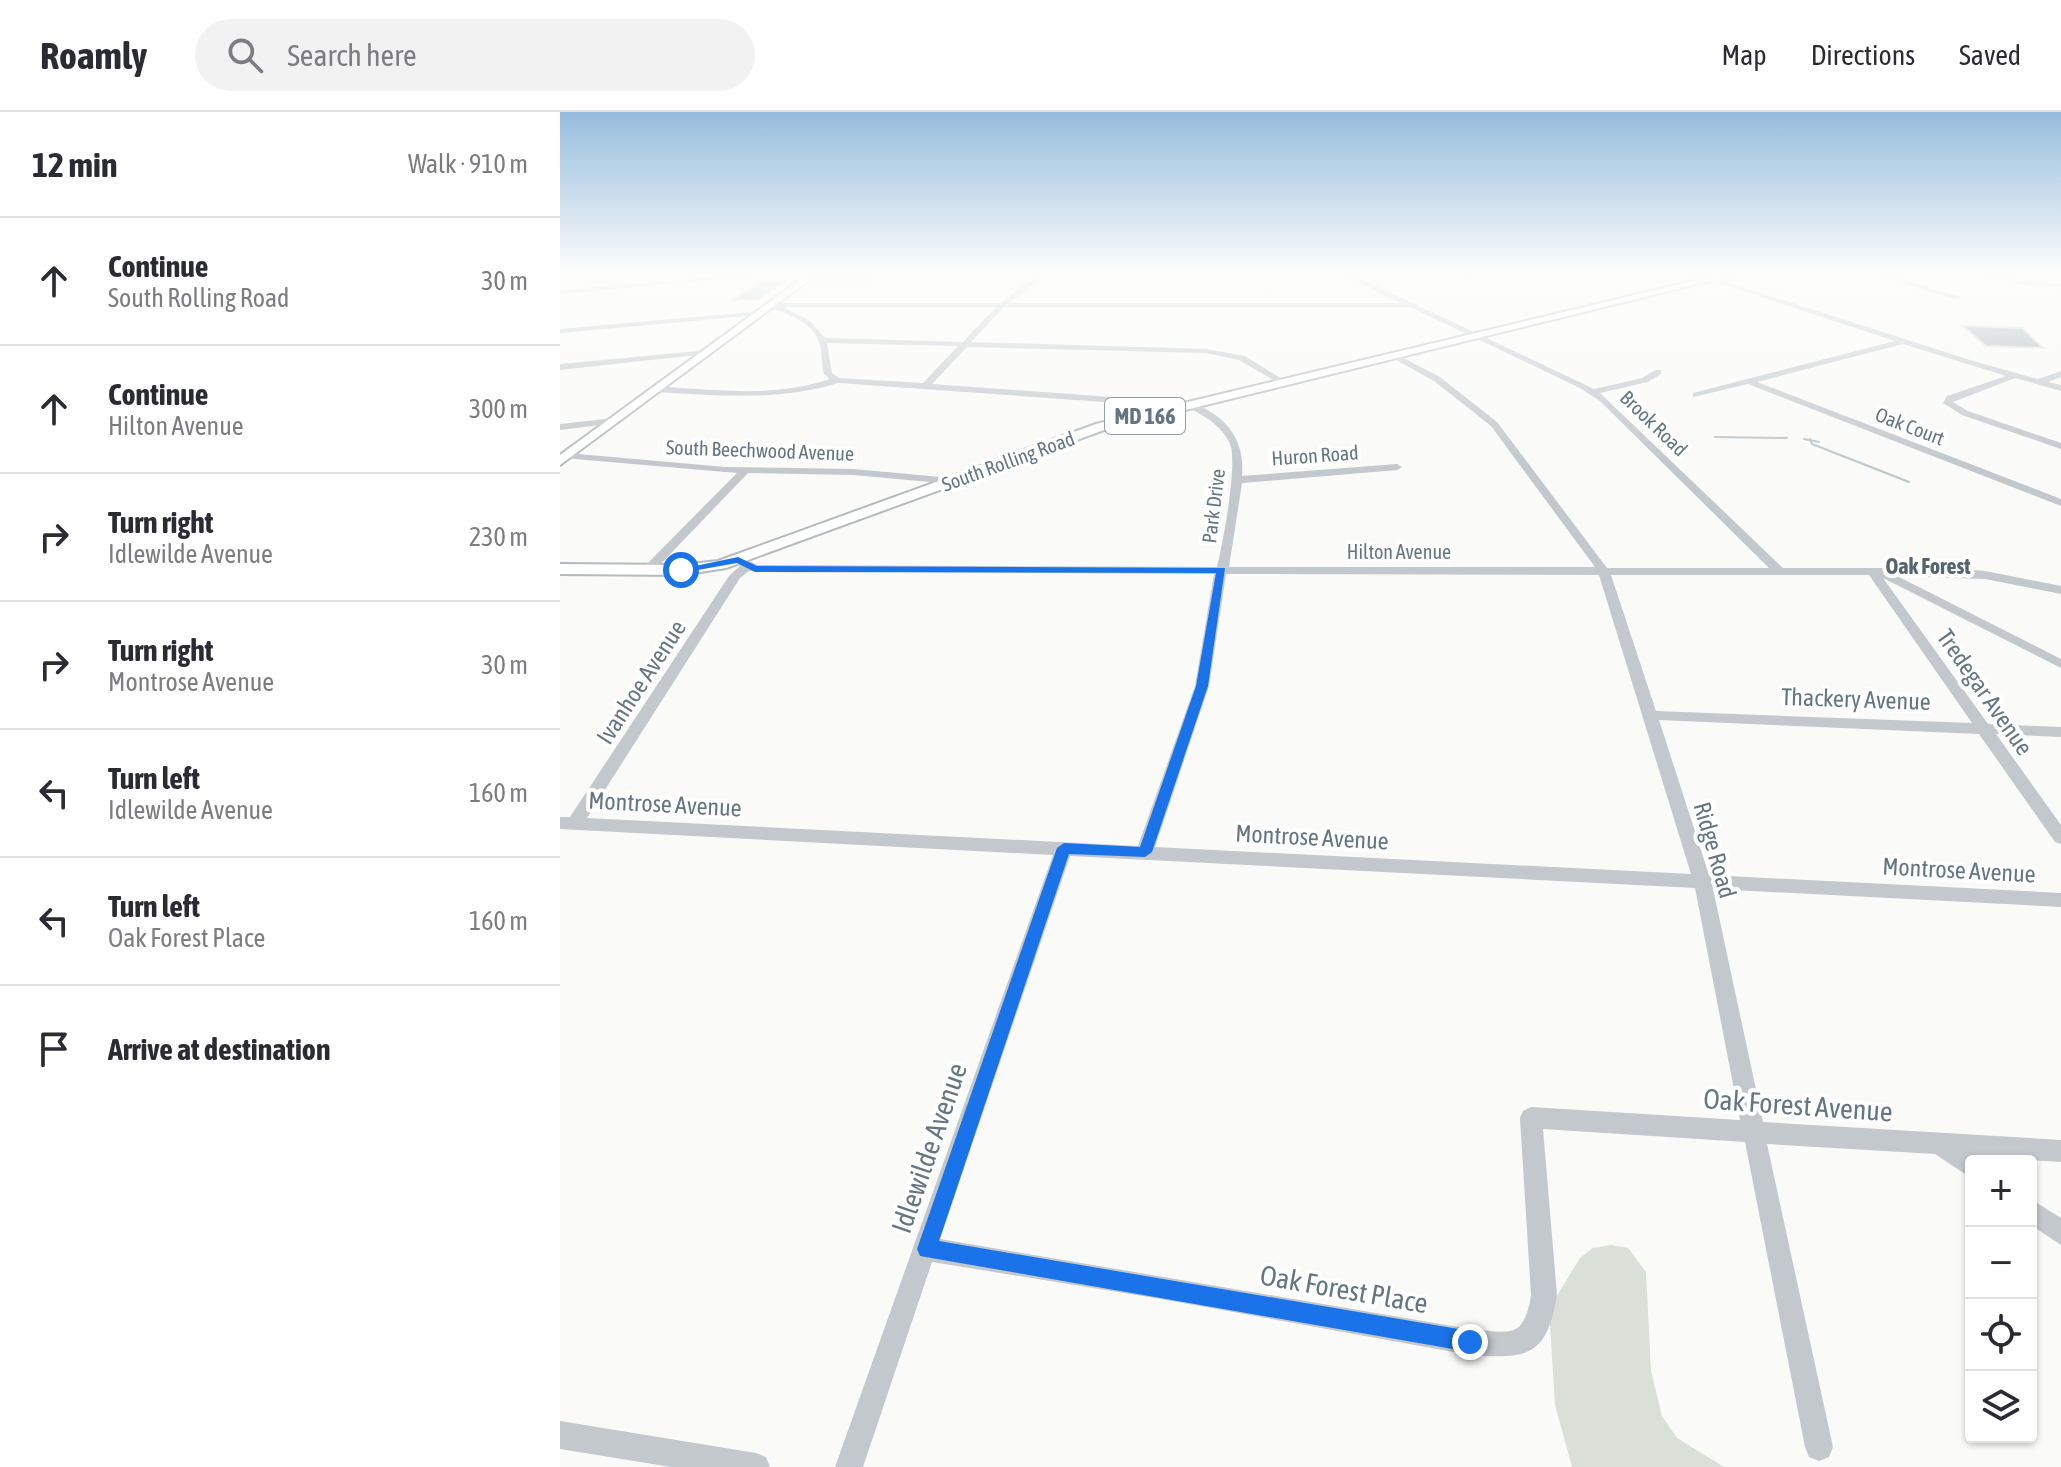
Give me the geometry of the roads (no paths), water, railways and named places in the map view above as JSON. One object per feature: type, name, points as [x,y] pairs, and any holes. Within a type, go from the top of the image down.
[{"type":"main road","points":[[563,458],[727,336]]},
{"type":"main road","name":"South Rolling Road","points":[[560,569],[648,570],[742,563],[1100,427],[1476,336]]},
{"type":"street","points":[[819,336],[823,340],[826,369],[837,380]]},
{"type":"street","points":[[924,387],[973,336]]},
{"type":"street","name":"Brook Road","points":[[1477,336],[1593,392],[1614,408],[1780,572]]},
{"type":"street","points":[[1888,336],[2061,388]]},
{"type":"street","points":[[823,340],[1219,352],[1251,362],[1283,382]]},
{"type":"street","points":[[1696,395],[1903,341]]},
{"type":"street","points":[[560,367],[706,352]]},
{"type":"street","name":"Ridge Road","points":[[1394,355],[1437,379],[1494,424],[1604,571],[1702,881],[1819,1447]]},
{"type":"street","points":[[1593,392],[1645,380],[1658,372]]},
{"type":"street","points":[[2038,382],[2061,374]]},
{"type":"street","points":[[2013,376],[1950,398],[1948,403],[1965,413],[2061,446]]},
{"type":"street","points":[[655,389],[781,395],[811,390],[837,380],[1190,405]]},
{"type":"street","name":"Oak Court","points":[[1747,381],[2061,503]]},
{"type":"street","name":"Park Drive","points":[[1190,405],[1220,425],[1236,446],[1235,480],[1222,570]]},
{"type":"street","points":[[560,427],[614,421]]},
{"type":"street","name":"South Beechwood Avenue","points":[[563,458],[745,471],[853,472],[952,481]]},
{"type":"street","name":"Huron Road","points":[[1235,480],[1397,467]]},
{"type":"street","points":[[648,570],[745,471]]},
{"type":"street","name":"Hilton Avenue","points":[[742,563],[755,569],[1968,572],[2061,590]]},
{"type":"street","name":"Ivanhoe Avenue","points":[[568,823],[742,563]]},
{"type":"street","points":[[1145,852],[1202,686],[1222,570]]},
{"type":"street","points":[[1876,572],[2061,664]]},
{"type":"street","name":"Tredegar Avenue","points":[[1876,572],[2061,838]]},
{"type":"street","name":"Thackery Avenue","points":[[1650,715],[2061,732]]},
{"type":"street","name":"Montrose Avenue","points":[[568,823],[2061,900]]},
{"type":"street","name":"Idlewilde Avenue","points":[[849,1467],[1064,848]]},
{"type":"street","name":"Oak Forest Place","points":[[927,1249],[1470,1342],[1520,1343],[1534,1335],[1541,1319],[1544,1295],[1531,1118]]},
{"type":"street","name":"Oak Forest Avenue","points":[[1531,1118],[2061,1151]]},
{"type":"street","points":[[1939,1143],[1965,1162]]},
{"type":"street","points":[[2037,1215],[2061,1233]]},
{"type":"street","points":[[560,1435],[756,1467]]},
{"type":"waterway","points":[[1294,376],[1306,374]]},
{"type":"waterway","points":[[1267,383],[1272,382]]},
{"type":"waterway","points":[[1715,437],[1787,438]]},
{"type":"waterway","points":[[1804,439],[1811,440]]},
{"type":"waterway","points":[[1811,440],[1819,442]]},
{"type":"waterway","points":[[1811,440],[1812,444],[1909,482]]},
{"type":"waterway","points":[[1036,446],[1045,442]]},
{"type":"waterway","points":[[916,499],[947,488]]},
{"type":"district","name":"Oak Forest","points":[[1928,566]]}]
